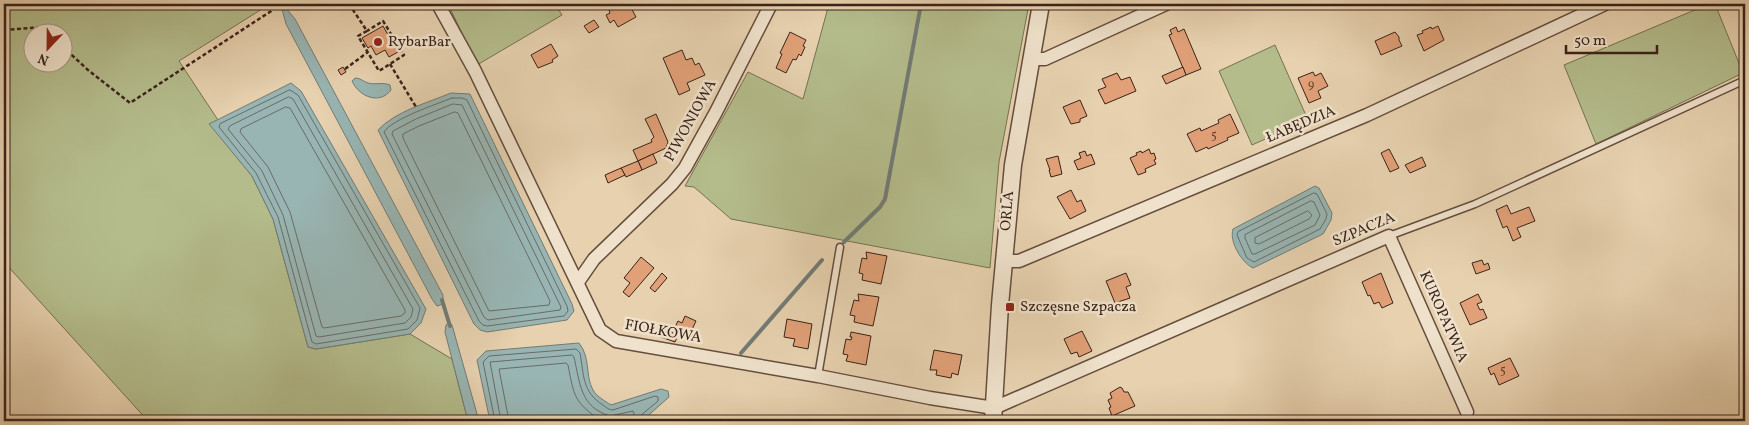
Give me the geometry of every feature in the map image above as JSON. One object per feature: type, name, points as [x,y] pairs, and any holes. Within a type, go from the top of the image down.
[{"type":"street","name":"FIOŁKOWA","points":[[438,4],[475,71],[600,330],[616,341],[976,406],[993,414]]},
{"type":"street","name":"PIWONIOWA","points":[[578,282],[594,259],[672,184],[685,168],[771,4]]},
{"type":"street","name":"ORLA","points":[[993,414],[1013,165],[1041,4]]},
{"type":"street","points":[[1031,59],[1045,59],[1166,4]]},
{"type":"street","name":"ŁABĘDZIA","points":[[1004,261],[1018,261],[1367,115],[1605,4]]},
{"type":"street","name":"KUROPATWIA","points":[[1390,236],[1468,412]]},
{"type":"street","name":"SZPACZA","points":[[993,414],[1390,236]]},
{"type":"lane","name":"SZPACZA","points":[[1390,236],[1476,204],[1745,80]]},
{"type":"lane","points":[[818,376],[840,247]]},
{"type":"path","points":[[72,55],[130,104],[282,4]]},
{"type":"path","points":[[349,4],[367,31]]},
{"type":"path","points":[[383,21],[404,55],[379,71],[358,36],[367,31],[383,21]]},
{"type":"path","points":[[4,30],[22,29]]},
{"type":"path","points":[[344,70],[368,52]]},
{"type":"path","points":[[390,64],[416,107]]},
{"type":"green space","points":[[4,4],[270,4],[179,61],[218,120],[210,124],[252,176],[273,219],[308,347],[316,349],[410,334],[452,359],[468,421],[148,421],[4,262]]},
{"type":"green space","points":[[448,4],[555,4],[562,15],[477,65]]},
{"type":"green space","points":[[829,4],[1029,4],[999,162],[990,268],[731,219],[694,187],[685,186],[748,72],[803,99]]},
{"type":"green space","points":[[1709,4],[1715,4],[1743,73],[1596,144],[1564,65]]},
{"type":"green space","points":[[1275,45],[1308,120],[1252,145],[1219,71]]},
{"type":"water","points":[[285,7],[295,19],[443,295],[443,304],[437,306],[432,299],[286,24],[282,9]]},
{"type":"water","points":[[355,78],[371,84],[390,85],[391,90],[381,97],[370,97],[355,87],[352,81]]},
{"type":"water","points":[[291,83],[301,91],[426,309],[421,323],[410,334],[316,349],[308,347],[273,219],[252,176],[209,124]]},
{"type":"water","points":[[451,93],[470,94],[572,304],[574,311],[567,320],[487,332],[480,330],[474,324],[378,130],[385,123],[403,113]]},
{"type":"water","points":[[1315,186],[1319,188],[1332,213],[1331,220],[1323,234],[1253,268],[1244,261],[1234,245],[1233,229]]},
{"type":"water","points":[[449,322],[452,325],[479,421],[468,421],[445,332],[446,325]]},
{"type":"water","points":[[579,343],[587,361],[589,379],[593,390],[599,397],[611,405],[661,389],[668,391],[669,397],[642,421],[490,421],[477,360],[486,351]]},
{"type":"building","points":[[629,4],[636,17],[618,27],[614,20],[610,23],[606,15],[610,13],[609,5]]},
{"type":"building","points":[[594,20],[599,27],[589,33],[584,26]]},
{"type":"building","name":"RybarBar","points":[[383,26],[398,52],[389,57],[385,50],[376,55],[371,46],[368,48],[362,38]]},
{"type":"building","points":[[1438,26],[1444,40],[1424,51],[1417,35],[1431,27],[1432,29]]},
{"type":"building","points":[[1176,27],[1178,32],[1184,29],[1201,69],[1186,75],[1169,35],[1172,34],[1170,30]]},
{"type":"building","points":[[790,32],[806,40],[801,56],[799,54],[796,60],[793,59],[786,73],[776,68],[782,54],[780,53]]},
{"type":"building","points":[[1395,32],[1402,46],[1381,55],[1375,41]]},
{"type":"building","points":[[551,44],[558,56],[552,60],[553,62],[538,68],[531,55]]},
{"type":"building","points":[[682,50],[686,60],[692,58],[695,65],[699,63],[705,75],[687,83],[690,90],[679,95],[663,58]]},
{"type":"building","points":[[343,67],[346,72],[341,75],[338,70]]},
{"type":"building","points":[[1183,67],[1186,75],[1166,84],[1162,76]]},
{"type":"building","points":[[1313,72],[1315,76],[1321,73],[1328,86],[1318,91],[1321,98],[1309,103],[1298,78]]},
{"type":"building","points":[[1117,73],[1121,80],[1130,77],[1136,91],[1105,104],[1098,90],[1106,87],[1102,79]]},
{"type":"building","points":[[1080,100],[1087,116],[1080,119],[1080,122],[1071,124],[1063,107]]},
{"type":"building","points":[[656,114],[668,142],[666,148],[638,161],[633,150],[652,142],[651,140],[654,137],[645,119]]},
{"type":"building","points":[[1230,114],[1239,133],[1208,149],[1207,147],[1196,152],[1187,134],[1200,128],[1201,131],[1219,123],[1218,120]]},
{"type":"building","points":[[1149,149],[1151,154],[1154,153],[1156,164],[1145,169],[1146,172],[1138,175],[1130,158],[1137,155],[1136,153],[1141,151],[1142,153]]},
{"type":"building","points":[[1389,149],[1399,168],[1390,172],[1381,153]]},
{"type":"building","points":[[1085,151],[1087,156],[1091,154],[1095,164],[1078,170],[1074,161],[1081,158],[1079,153]]},
{"type":"building","points":[[653,154],[657,163],[642,170],[638,161]]},
{"type":"building","points":[[1058,156],[1062,174],[1051,177],[1046,159]]},
{"type":"building","points":[[1422,157],[1426,166],[1410,173],[1405,165]]},
{"type":"building","points":[[638,161],[642,170],[626,177],[621,168]]},
{"type":"building","points":[[621,168],[625,175],[608,183],[605,175]]},
{"type":"building","points":[[1071,190],[1077,202],[1081,200],[1086,211],[1070,219],[1057,197]]},
{"type":"building","points":[[1507,205],[1511,214],[1529,207],[1535,221],[1517,228],[1521,237],[1513,241],[1507,226],[1503,228],[1496,210]]},
{"type":"building","points":[[866,252],[887,256],[881,284],[862,280],[863,274],[859,273],[862,258],[867,259]]},
{"type":"building","points":[[641,257],[654,268],[629,297],[623,292],[630,283],[624,278]]},
{"type":"building","points":[[1482,260],[1484,265],[1488,263],[1490,269],[1476,274],[1472,263]]},
{"type":"building","points":[[662,273],[667,278],[655,292],[650,288]]},
{"type":"building","points":[[1126,273],[1131,285],[1126,287],[1130,298],[1115,303],[1106,281]]},
{"type":"building","points":[[1381,273],[1393,303],[1382,308],[1379,302],[1374,304],[1362,282]]},
{"type":"building","points":[[858,294],[879,297],[873,326],[854,322],[855,316],[850,315],[854,300],[859,301]]},
{"type":"building","points":[[1478,294],[1482,302],[1477,304],[1480,310],[1483,309],[1487,318],[1470,325],[1460,303]]},
{"type":"building","points":[[685,316],[696,321],[689,336],[674,329],[678,321],[682,323]]},
{"type":"building","points":[[787,319],[812,324],[808,349],[793,346],[795,339],[784,337]]},
{"type":"building","points":[[661,328],[678,335],[675,342],[658,336]]},
{"type":"building","points":[[1082,331],[1092,351],[1079,357],[1077,352],[1071,354],[1064,339]]},
{"type":"building","points":[[851,332],[871,336],[866,365],[846,361],[848,355],[843,354],[846,339],[851,340]]},
{"type":"building","points":[[934,350],[962,355],[958,375],[952,373],[951,378],[936,375],[937,370],[930,370]]},
{"type":"building","points":[[1510,358],[1519,376],[1499,385],[1494,373],[1491,375],[1488,368]]},
{"type":"building","points":[[1120,387],[1124,392],[1128,392],[1135,406],[1112,416],[1108,400],[1112,398],[1110,393]]},
{"type":"waterway","points":[[844,242],[880,207],[885,199],[921,4]]},
{"type":"waterway","points":[[741,353],[822,260]]},
{"type":"waterway","points":[[442,300],[450,326]]},
{"type":"place","name":"RybarBar","points":[[378,42]]},
{"type":"place","name":"Szczęsne Szpacza","points":[[1010,307]]}]
